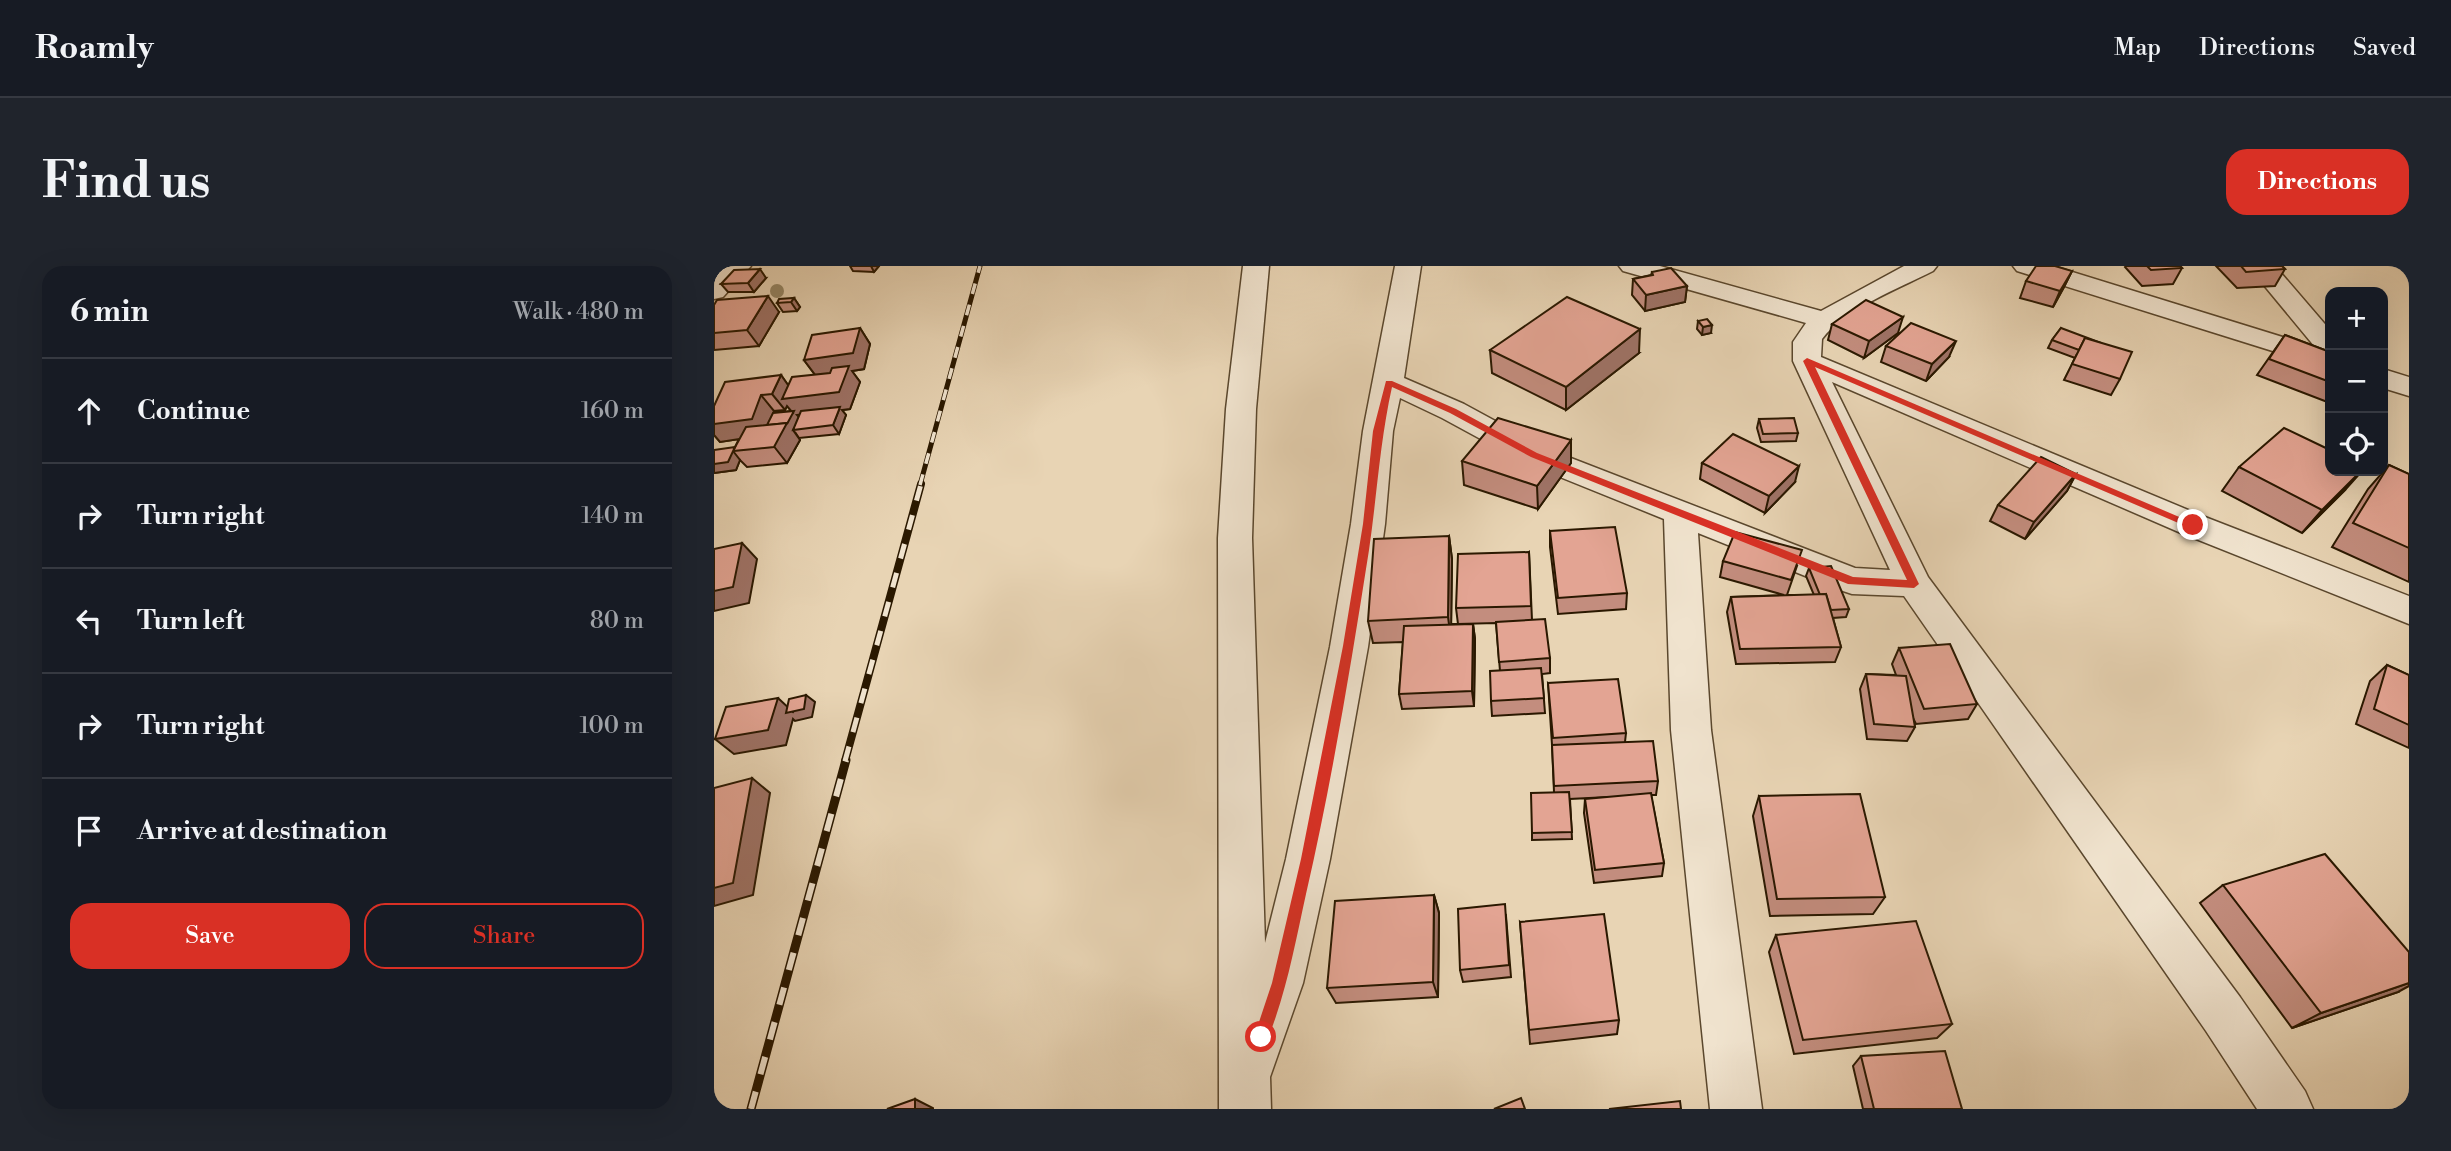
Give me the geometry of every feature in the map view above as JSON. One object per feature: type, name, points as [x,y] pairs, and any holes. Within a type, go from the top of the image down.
[{"type":"street","points":[[714,290],[738,266]]},
{"type":"street","points":[[1245,1093],[1235,538],[1241,408],[1255,266]]},
{"type":"street","points":[[1245,1093],[1279,983],[1308,859],[1349,646],[1368,524],[1378,431],[1389,383],[1408,266]]},
{"type":"street","points":[[1632,266],[1825,320]]},
{"type":"street","points":[[1924,266],[1825,320],[1809,337],[1806,347],[1807,361],[1914,584],[2223,1013],[2287,1109]]},
{"type":"street","points":[[2026,266],[2325,359]]},
{"type":"street","points":[[2261,266],[2325,341]]},
{"type":"street","points":[[1807,361],[2193,525],[2409,610]]},
{"type":"street","points":[[2388,380],[2409,387]]},
{"type":"street","points":[[1389,383],[1453,411],[1534,455],[1852,581],[1914,584]]},
{"type":"street","points":[[1680,512],[1691,730],[1736,1109]]},
{"type":"building","points":[[2036,266],[2055,266],[2072,271],[2060,291],[2026,281]]},
{"type":"building","points":[[2147,266],[2180,266],[2182,268],[2151,270]]},
{"type":"building","points":[[2241,266],[2282,266],[2285,269],[2246,272]]},
{"type":"building","points":[[1671,268],[1687,286],[1646,295],[1633,279],[1653,275],[1652,272]]},
{"type":"building","points":[[760,269],[748,283],[721,284],[734,270]]},
{"type":"building","points":[[768,296],[747,330],[714,333],[714,305],[717,300]]},
{"type":"building","points":[[1567,297],[1640,329],[1566,387],[1490,350]]},
{"type":"building","points":[[794,298],[791,302],[777,303],[779,299]]},
{"type":"building","points":[[1866,300],[1903,317],[1869,341],[1832,324]]},
{"type":"building","points":[[1707,319],[1712,325],[1703,327],[1698,321]]},
{"type":"building","points":[[1911,323],[1956,341],[1932,364],[1886,346]]},
{"type":"building","points":[[860,328],[853,353],[804,360],[812,335]]},
{"type":"building","points":[[2061,328],[2101,343],[2085,338],[2079,350],[2052,340]]},
{"type":"building","points":[[2285,335],[2325,350],[2325,380],[2269,359]]},
{"type":"building","points":[[2085,338],[2132,352],[2120,379],[2072,364]]},
{"type":"building","points":[[849,366],[839,392],[782,399],[792,377],[830,373],[832,368]]},
{"type":"building","points":[[781,375],[772,394],[761,395],[752,419],[714,424],[714,406],[725,382]]},
{"type":"building","points":[[840,407],[833,425],[793,430],[801,411]]},
{"type":"building","points":[[794,411],[787,424],[767,425],[773,413]]},
{"type":"building","points":[[1498,418],[1571,440],[1537,486],[1462,461]]},
{"type":"building","points":[[1794,418],[1798,433],[1763,434],[1759,419]]},
{"type":"building","points":[[787,423],[774,447],[733,451],[746,427]]},
{"type":"building","points":[[2284,428],[2325,448],[2325,476],[2356,476],[2322,510],[2239,467]]},
{"type":"building","points":[[1733,434],[1799,466],[1769,496],[1702,463]]},
{"type":"building","points":[[735,447],[728,462],[714,464],[714,450]]},
{"type":"building","points":[[2041,457],[2076,474],[2034,522],[1998,505]]},
{"type":"building","points":[[2388,467],[2409,474],[2409,548],[2353,523],[2382,476],[2388,476]]},
{"type":"building","points":[[1615,527],[1627,593],[1558,598],[1550,531]]},
{"type":"building","points":[[1735,532],[1802,550],[1791,580],[1723,561]]},
{"type":"building","points":[[1449,536],[1448,617],[1368,621],[1374,539]]},
{"type":"building","points":[[742,543],[733,587],[714,591],[714,549]]},
{"type":"building","points":[[1529,552],[1531,606],[1456,608],[1458,554]]},
{"type":"building","points":[[1831,566],[1849,609],[1831,610],[1826,594],[1820,595],[1809,568]]},
{"type":"building","points":[[1826,594],[1841,647],[1740,649],[1731,597]]},
{"type":"building","points":[[1545,619],[1550,658],[1499,662],[1496,622]]},
{"type":"building","points":[[1473,624],[1472,691],[1399,694],[1404,626]]},
{"type":"building","points":[[1950,644],[1977,704],[1924,709],[1899,648]]},
{"type":"building","points":[[2387,665],[2409,675],[2409,725],[2374,709]]},
{"type":"building","points":[[1541,668],[1544,698],[1491,701],[1490,671]]},
{"type":"building","points":[[1866,674],[1906,676],[1915,727],[1874,724]]},
{"type":"building","points":[[1618,679],[1626,733],[1553,738],[1548,683]]},
{"type":"building","points":[[806,695],[804,709],[786,713],[789,699]]},
{"type":"building","points":[[778,698],[768,730],[715,739],[726,707]]},
{"type":"building","points":[[1653,741],[1658,781],[1554,786],[1552,745]]},
{"type":"building","points":[[752,778],[733,883],[714,888],[714,788]]},
{"type":"building","points":[[1569,792],[1572,832],[1532,833],[1531,793]]},
{"type":"building","points":[[1651,793],[1664,863],[1595,870],[1585,799]]},
{"type":"building","points":[[1860,794],[1885,897],[1777,899],[1759,796]]},
{"type":"building","points":[[2325,854],[2409,952],[2409,983],[2321,1013],[2223,885]]},
{"type":"building","points":[[1434,895],[1433,982],[1327,988],[1335,901]]},
{"type":"building","points":[[1505,904],[1509,965],[1460,970],[1458,909]]},
{"type":"building","points":[[1604,914],[1619,1020],[1529,1030],[1520,922]]},
{"type":"building","points":[[1916,921],[1952,1024],[1803,1040],[1776,935]]},
{"type":"building","points":[[1945,1051],[1962,1109],[1874,1109],[1861,1056]]},
{"type":"building","points":[[1521,1098],[1525,1109],[1494,1109]]},
{"type":"building","points":[[915,1099],[915,1109],[887,1109]]},
{"type":"building","points":[[1680,1101],[1681,1109],[1609,1109]]},
{"type":"railway","points":[[920,485],[980,266]]},
{"type":"railway","points":[[845,761],[921,484]]},
{"type":"railway","points":[[751,1109],[846,760]]},
{"type":"route","points":[[1261,1037],[1279,983],[1308,859],[1349,646],[1368,524],[1378,431],[1389,383],[1453,411],[1534,455],[1852,581],[1914,584],[1807,361],[2193,525]]}]
